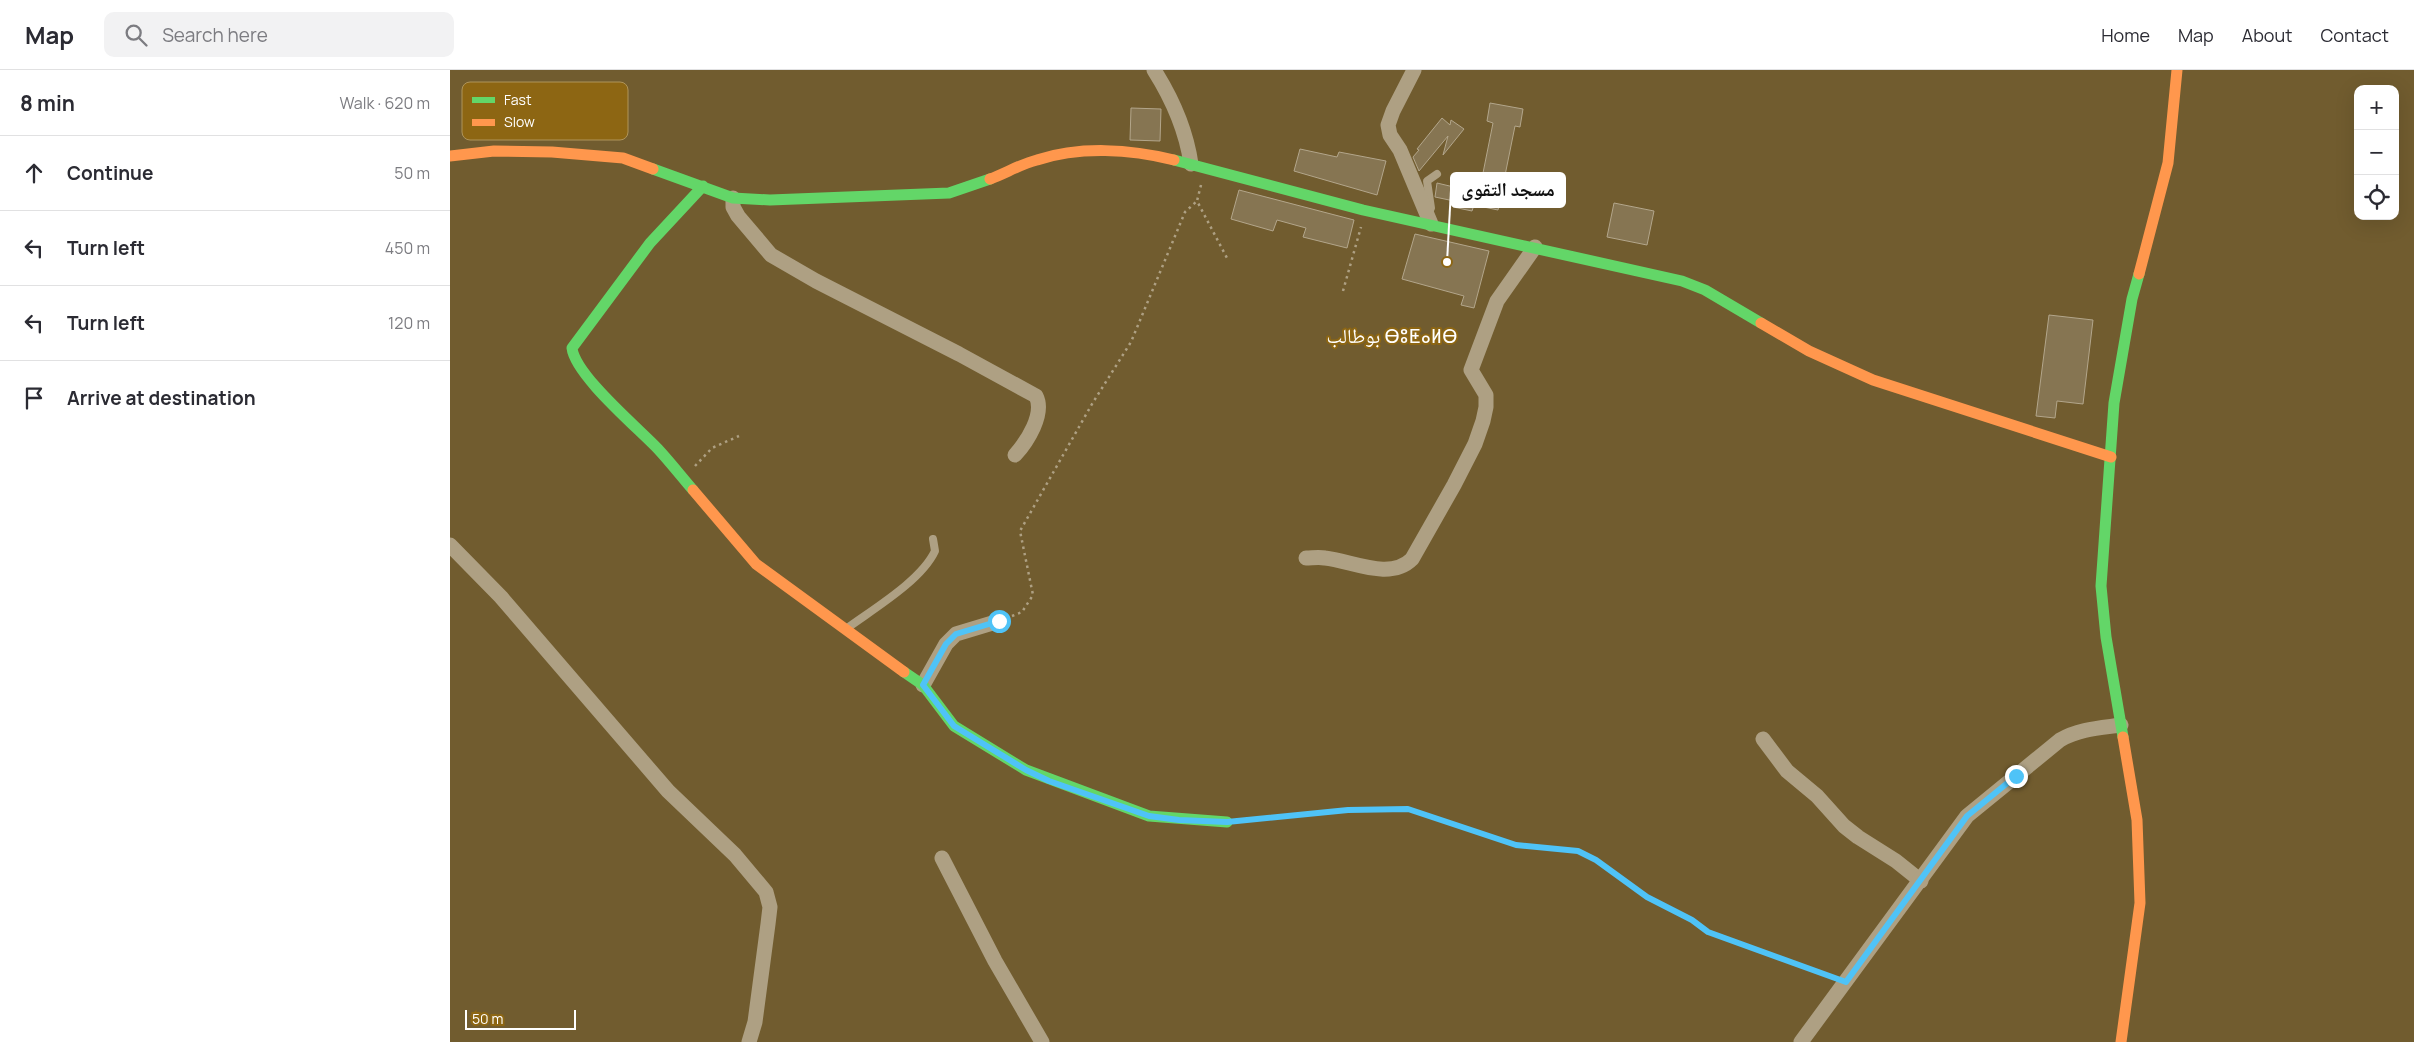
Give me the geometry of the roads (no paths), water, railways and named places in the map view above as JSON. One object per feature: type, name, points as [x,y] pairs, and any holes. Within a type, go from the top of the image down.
[{"type":"street","points":[[1154,70],[1174,102],[1198,166]]},
{"type":"street","points":[[1414,70],[1393,111],[1388,126],[1390,135],[1400,150],[1429,220]]},
{"type":"street","points":[[2121,1042],[2140,903],[2137,820],[2106,637],[2101,586],[2114,403],[2132,299],[2168,163],[2177,70]]},
{"type":"street","points":[[450,156],[494,151],[523,151],[623,158],[733,198],[770,200],[949,193],[1007,173],[1035,160],[1067,152],[1097,151],[1150,154],[1366,211],[1429,220],[1682,281],[1705,290],[1809,351],[1873,380],[2110,457]]},
{"type":"street","points":[[704,186],[678,209],[634,260],[572,348],[573,357],[584,374],[683,478],[756,564],[844,630],[923,685],[954,726],[1026,770],[1049,781],[1149,816],[1179,820],[1227,822]]},
{"type":"street","points":[[733,198],[733,207],[738,216],[771,255],[816,281],[959,354],[1036,396],[1039,402],[1036,417],[1027,440],[1015,455]]},
{"type":"street","points":[[1306,558],[1324,558],[1383,569],[1402,567],[1412,559],[1475,444],[1486,407],[1486,395],[1471,370],[1497,301],[1535,247]]},
{"type":"street","points":[[450,545],[507,604],[668,790],[735,855],[766,892],[770,907],[754,1022],[749,1042]]},
{"type":"street","points":[[923,685],[946,644],[956,634],[999,621]]},
{"type":"street","points":[[1801,1042],[1967,816],[2051,746],[2070,734],[2121,725]]},
{"type":"street","points":[[1763,739],[1787,771],[1817,796],[1844,826],[1896,861],[1921,881]]},
{"type":"street","points":[[942,858],[995,961],[1042,1042]]},
{"type":"lane","points":[[1429,220],[1431,208],[1427,181],[1437,174]]},
{"type":"lane","points":[[844,630],[899,590],[924,568],[935,551],[933,539]]},
{"type":"place","name":"مسجد التقوى","points":[[1447,262]]},
{"type":"district","name":"بوطالب ⴱⵓⵟⴰⵍⴱ","points":[[1392,336]]}]
